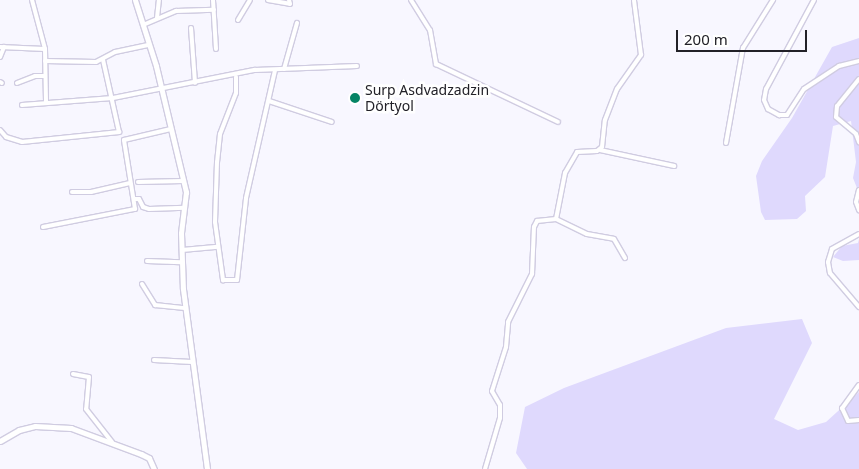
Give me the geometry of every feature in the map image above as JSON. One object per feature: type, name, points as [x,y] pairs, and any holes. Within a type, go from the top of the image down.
[{"type":"street","points":[[32,0],[45,49],[46,103]]},
{"type":"street","points":[[135,0],[172,129],[183,181],[186,208],[181,262],[185,308],[207,469]]},
{"type":"street","points":[[157,18],[159,0]]},
{"type":"street","points":[[213,0],[216,49]]},
{"type":"street","points":[[238,20],[250,0]]},
{"type":"street","points":[[268,0],[290,4],[290,0]]},
{"type":"street","points":[[412,0],[430,30],[436,64],[558,122]]},
{"type":"street","points":[[600,150],[605,120],[617,89],[641,55],[634,0]]},
{"type":"street","points":[[726,143],[743,48],[773,0]]},
{"type":"street","points":[[814,0],[766,89],[764,100],[768,108],[779,115],[787,115],[804,90],[839,66],[859,61]]},
{"type":"street","points":[[143,25],[157,18],[183,10],[214,10]]},
{"type":"street","points":[[284,69],[297,23]]},
{"type":"street","points":[[191,28],[195,83]]},
{"type":"street","points":[[45,61],[103,60],[115,52],[149,44]]},
{"type":"street","points":[[0,57],[2,47],[45,49]]},
{"type":"street","points":[[0,130],[6,137],[22,142],[119,132],[113,98],[103,60]]},
{"type":"street","points":[[22,105],[113,98],[160,88],[236,77],[255,70],[357,66]]},
{"type":"street","points":[[236,77],[234,99],[220,134],[217,162],[215,222],[223,280],[237,280],[246,198],[255,151],[270,101],[275,70]]},
{"type":"street","points":[[18,83],[35,76],[45,76]]},
{"type":"street","points":[[859,79],[837,106],[836,117],[856,134],[859,142]]},
{"type":"street","points":[[270,101],[332,122]]},
{"type":"street","points":[[43,227],[135,209],[124,140],[172,129]]},
{"type":"street","points":[[556,220],[565,173],[572,158],[580,149],[600,150],[674,166]]},
{"type":"street","points":[[138,182],[183,181]]},
{"type":"street","points":[[72,192],[91,192],[130,183]]},
{"type":"street","points":[[859,190],[856,202],[859,210]]},
{"type":"street","points":[[134,198],[139,199],[143,207],[149,209],[186,208]]},
{"type":"street","points":[[485,469],[500,418],[500,408],[492,391],[506,347],[508,322],[532,274],[534,226],[537,221],[556,220],[587,234],[614,239],[625,258]]},
{"type":"street","points":[[859,234],[832,249],[828,262],[830,273],[859,307]]},
{"type":"street","points":[[182,250],[218,247]]},
{"type":"street","points":[[147,261],[181,262]]},
{"type":"street","points":[[142,284],[155,305],[185,308]]},
{"type":"street","points":[[154,360],[192,362]]},
{"type":"street","points":[[73,374],[89,377],[86,409],[112,442]]},
{"type":"street","points":[[859,385],[842,408],[848,421],[859,420]]},
{"type":"street","points":[[0,441],[20,430],[51,426],[71,428],[112,442],[149,458],[154,469]]},
{"type":"shaded area","points":[[859,38],[859,193],[853,178],[856,162],[851,121],[833,126],[825,177],[805,196],[806,211],[797,219],[765,220],[761,212],[756,176],[762,161],[792,118],[832,47]]},
{"type":"shaded area","points":[[859,239],[859,260],[843,261],[833,257],[842,246],[858,243]]},
{"type":"shaded area","points":[[802,319],[812,343],[774,419],[798,430],[826,422],[859,392],[859,469],[527,469],[516,453],[525,407],[564,388],[726,328]]},
{"type":"place","name":"Surp Asdvadzadzin Dörtyol","points":[[355,98]]}]
